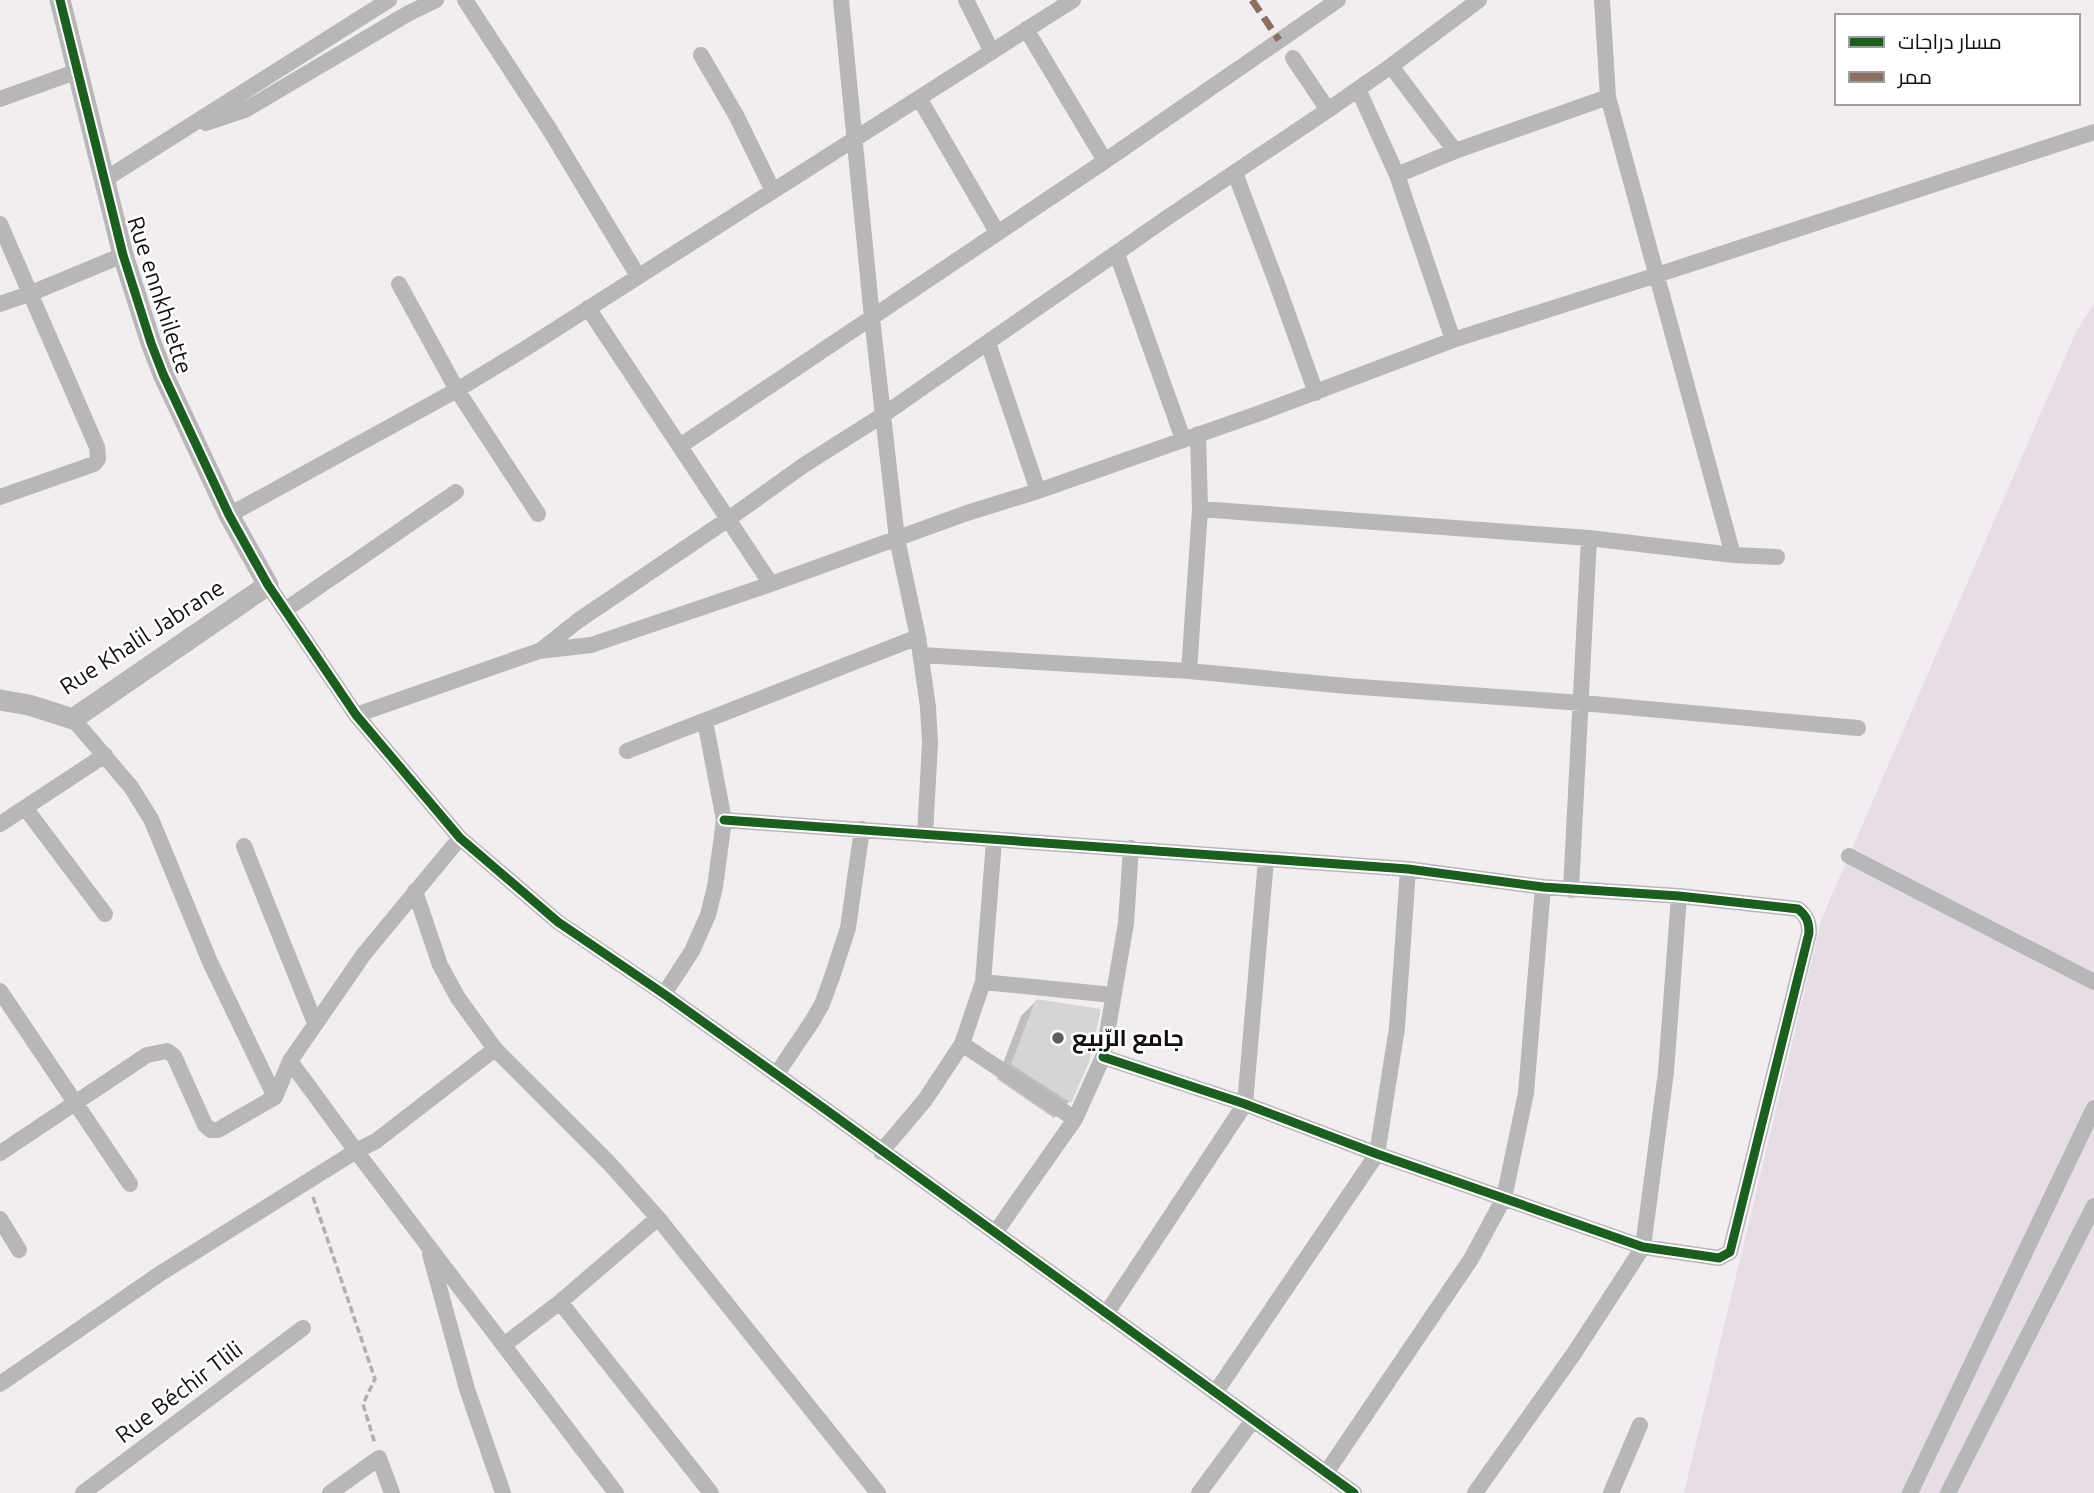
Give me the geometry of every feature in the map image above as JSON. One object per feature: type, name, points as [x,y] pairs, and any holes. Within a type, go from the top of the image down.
[{"type":"street","name":"Rue ennkhilette","points":[[60,0],[123,255],[163,374],[229,515],[268,584]]},
{"type":"street","points":[[104,180],[388,0]]},
{"type":"street","points":[[181,132],[245,110],[408,13],[436,0]]},
{"type":"street","points":[[465,0],[548,127],[638,276]]},
{"type":"street","points":[[841,0],[872,318],[898,539],[918,637],[928,707],[930,743],[925,835]]},
{"type":"street","points":[[966,0],[992,52]]},
{"type":"street","points":[[229,515],[457,390],[1073,0]]},
{"type":"street","points":[[680,446],[1338,0]]},
{"type":"street","points":[[539,651],[579,620],[804,465],[883,415],[1328,110],[1479,0]]},
{"type":"street","points":[[1602,0],[1608,97],[1733,555]]},
{"type":"street","points":[[1026,29],[1105,160]]},
{"type":"street","points":[[701,54],[737,117],[774,191]]},
{"type":"street","points":[[1293,58],[1328,110]]},
{"type":"street","points":[[1391,66],[1455,151]]},
{"type":"street","points":[[0,99],[78,71]]},
{"type":"street","points":[[1358,89],[1396,175],[1453,340]]},
{"type":"street","points":[[1396,175],[1455,151],[1608,97]]},
{"type":"street","points":[[919,98],[997,232]]},
{"type":"street","points":[[356,715],[539,651],[590,645],[1191,437],[1453,340],[2094,132]]},
{"type":"street","points":[[1235,173],[1315,393]]},
{"type":"street","points":[[0,224],[97,447],[98,459],[94,464],[0,497]]},
{"type":"street","points":[[1117,254],[1191,437],[1200,509],[1189,671]]},
{"type":"street","points":[[0,304],[123,255]]},
{"type":"street","points":[[399,284],[457,390],[538,514]]},
{"type":"street","points":[[588,308],[771,584]]},
{"type":"street","points":[[988,343],[1038,491]]},
{"type":"street","points":[[285,610],[456,492]]},
{"type":"street","points":[[1200,509],[1589,538],[1733,555],[1777,557]]},
{"type":"street","points":[[1571,890],[1589,538]]},
{"type":"street","points":[[268,584],[356,715],[460,838],[558,922],[664,994],[1354,1493]]},
{"type":"street","name":"Rue Khalil Jabrane","points":[[0,700],[29,705],[73,719],[268,584]]},
{"type":"street","points":[[626,751],[918,637]]},
{"type":"street","points":[[921,655],[1189,671],[1347,687],[1582,703],[1858,729]]},
{"type":"street","points":[[73,719],[131,787],[151,819],[210,962],[275,1097]]},
{"type":"street","points":[[664,994],[692,951],[708,915],[715,887],[724,820],[705,721]]},
{"type":"street","points":[[0,824],[105,755]]},
{"type":"street","points":[[26,809],[105,914]]},
{"type":"street","points":[[724,820],[1408,869],[1571,890],[1798,909],[1809,922],[1809,933],[1730,1252],[1718,1258],[1643,1247],[1377,1154],[1245,1104],[1103,1057]]},
{"type":"street","points":[[776,1075],[813,1020],[832,977],[848,928],[862,829]]},
{"type":"street","points":[[0,1153],[147,1055],[167,1051],[174,1056],[205,1125],[211,1130],[218,1130],[275,1097],[290,1061],[364,954],[460,838]]},
{"type":"street","points":[[881,1152],[925,1100],[962,1044],[983,982],[994,841]]},
{"type":"street","points":[[244,846],[315,1023]]},
{"type":"street","points":[[995,1233],[1075,1119],[1103,1057],[1125,923],[1130,848]]},
{"type":"street","points":[[1849,856],[2094,982]]},
{"type":"street","points":[[1106,1314],[1245,1104],[1266,860]]},
{"type":"street","points":[[1215,1393],[1377,1154],[1397,1028],[1408,869]]},
{"type":"street","points":[[1326,1473],[1471,1259],[1504,1198],[1526,1094],[1543,887]]},
{"type":"street","points":[[415,891],[440,965],[458,998],[495,1049],[609,1163],[658,1218],[878,1493]]},
{"type":"street","points":[[1475,1493],[1575,1352],[1643,1247],[1666,1072],[1679,897]]},
{"type":"street","points":[[983,982],[1113,995]]},
{"type":"street","points":[[0,991],[130,1184]]},
{"type":"street","points":[[962,1044],[1075,1119]]},
{"type":"street","points":[[0,1384],[161,1273],[376,1141],[495,1049]]},
{"type":"street","points":[[290,1061],[616,1493]]},
{"type":"street","points":[[1910,1493],[2094,1108]]},
{"type":"street","points":[[1948,1493],[2094,1206]]},
{"type":"street","points":[[504,1345],[560,1303],[658,1218]]},
{"type":"street","points":[[0,1219],[19,1250]]},
{"type":"street","points":[[428,1246],[467,1390],[503,1493]]},
{"type":"street","points":[[560,1303],[711,1493]]},
{"type":"street","name":"Rue Béchir Tlili","points":[[83,1493],[303,1328]]},
{"type":"street","points":[[1199,1493],[1253,1420]]},
{"type":"street","points":[[1611,1493],[1640,1425]]},
{"type":"street","points":[[330,1493],[379,1458],[392,1493]]},
{"type":"path","points":[[307,1181],[374,1378],[363,1404],[379,1458]]},
{"type":"shaded area","points":[[2094,303],[2094,1493],[1684,1493],[1822,918],[2076,332]]},
{"type":"building","name":"جامع الرّبيع","points":[[1036,999],[1101,1009],[1089,1062],[1071,1103],[1011,1064]]},
{"type":"marked path","points":[[1252,0],[1279,40]]},
{"type":"cycle path","points":[[60,0],[123,255],[151,343],[229,515],[268,585],[356,715],[460,838],[558,922],[829,1112],[1354,1493]]},
{"type":"cycle path","points":[[724,820],[1408,869],[1543,887],[1679,896],[1798,909],[1809,926],[1730,1252],[1719,1258],[1643,1247],[1377,1154],[1245,1104],[1103,1057]]},
{"type":"place","name":"جامع الرّبيع","points":[[1058,1038]]}]
